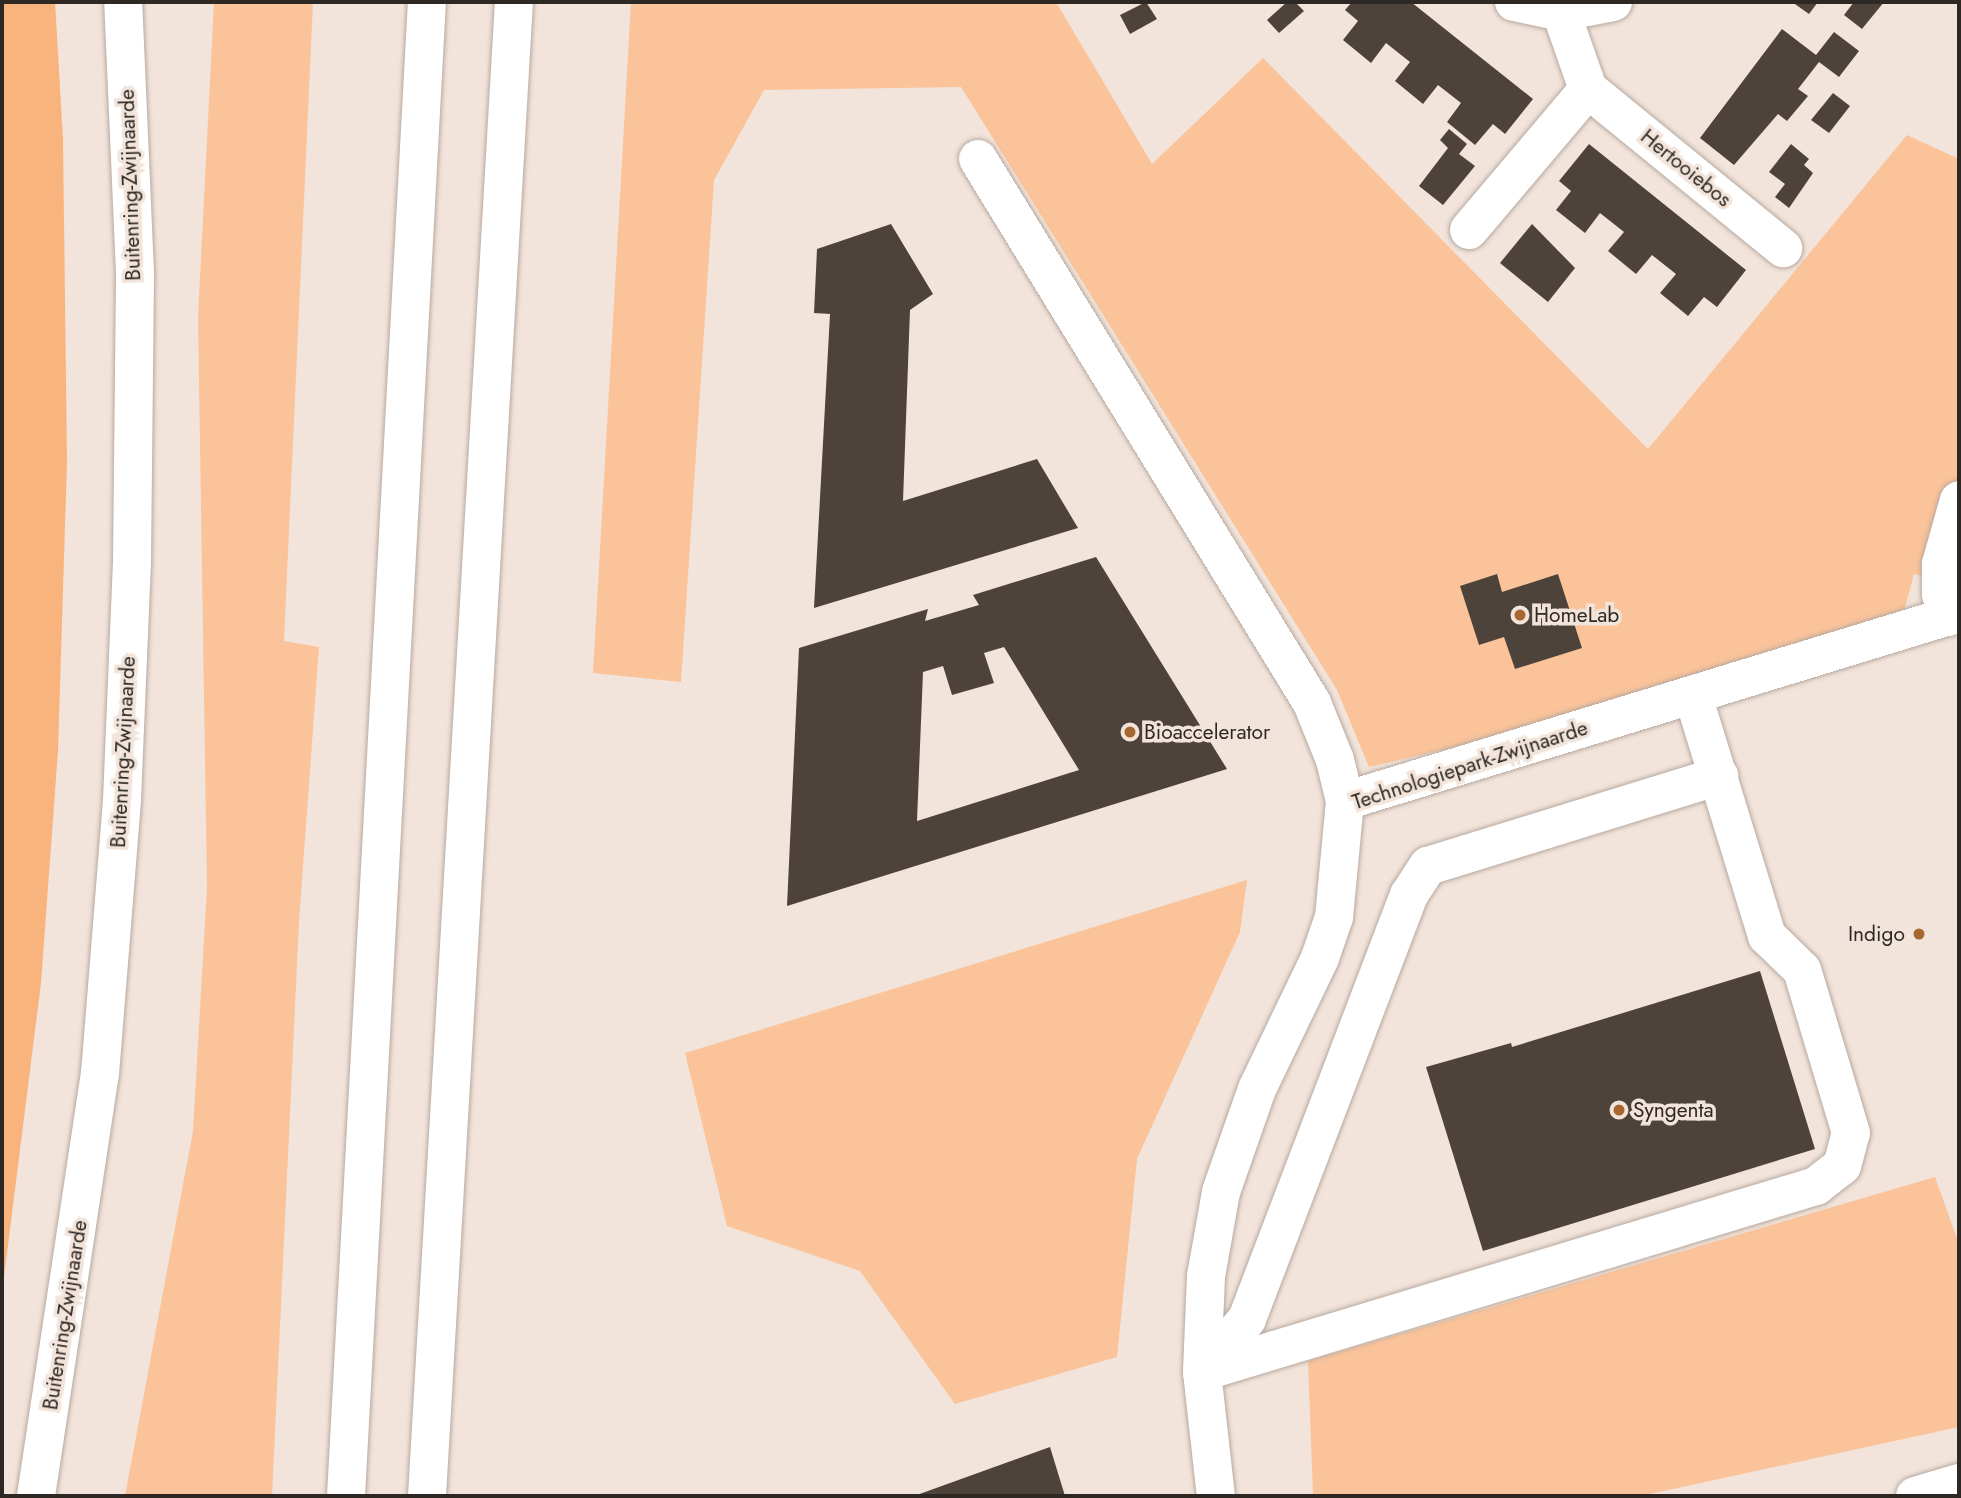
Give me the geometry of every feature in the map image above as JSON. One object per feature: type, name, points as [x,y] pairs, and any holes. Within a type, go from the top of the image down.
[{"type":"main road","name":"Buitenring-Zwijnaarde","points":[[36,1496],[100,1074],[122,800],[132,562],[135,273],[123,2]]},
{"type":"main road","points":[[415,2],[420,110]]},
{"type":"main road","points":[[346,1496],[426,2]]},
{"type":"main road","points":[[427,1496],[513,2]]},
{"type":"main road","points":[[1514,2],[1561,12],[1613,2]]},
{"type":"main road","points":[[1469,230],[1588,89],[1561,12]]},
{"type":"main road","name":"Hertooiebos","points":[[1588,89],[1783,247]]},
{"type":"main road","points":[[978,159],[1312,703],[1335,760],[1345,801]]},
{"type":"main road","points":[[1954,615],[1941,594],[1941,564],[1959,500]]},
{"type":"main road","name":"Technologiepark-Zwijnaarde","points":[[1216,1496],[1202,1372],[1206,1276],[1222,1192],[1257,1089],[1320,958],[1334,917],[1345,801],[1954,615]]},
{"type":"main road","points":[[1202,1372],[1816,1186],[1842,1166],[1851,1133],[1802,970],[1768,936],[1693,695]]},
{"type":"main road","points":[[1202,1372],[1247,1318],[1409,895],[1428,866],[1718,776]]},
{"type":"main road","points":[[60,1496],[100,1074]]},
{"type":"main road","points":[[1915,1496],[1959,1483]]},
{"type":"shaded area","points":[[2,2],[55,2],[63,139],[67,461],[58,751],[41,983],[2,1293]]},
{"type":"shaded area","points":[[214,2],[313,2],[284,641],[319,647],[299,922],[272,1496],[125,1496],[193,1131],[207,887],[198,317]]},
{"type":"shaded area","points":[[631,2],[1056,2],[1152,164],[1263,58],[1648,449],[1907,135],[1959,159],[1959,581],[1914,574],[1903,615],[1728,663],[1735,682],[1369,767],[1337,690],[961,87],[764,90],[714,180],[681,682],[593,673]]},
{"type":"shaded area","points":[[1247,880],[1240,932],[1137,1159],[1117,1357],[955,1404],[860,1271],[727,1226],[685,1053]]},
{"type":"shaded area","points":[[1935,1177],[1959,1244],[1959,1427],[1641,1496],[1313,1496],[1308,1361]]},
{"type":"building","points":[[1146,2],[1157,19],[1130,34],[1120,15]]},
{"type":"building","points":[[1287,2],[1295,2],[1304,11],[1279,33],[1267,20]]},
{"type":"building","points":[[1352,2],[1411,2],[1533,99],[1505,134],[1493,124],[1475,145],[1447,122],[1461,103],[1438,85],[1423,104],[1395,81],[1410,62],[1386,43],[1371,63],[1343,40],[1358,21],[1345,10]]},
{"type":"building","points":[[1792,2],[1818,2],[1809,14]]},
{"type":"building","points":[[1854,2],[1884,2],[1862,29],[1844,15]]},
{"type":"building","points":[[1782,29],[1816,55],[1834,32],[1859,51],[1839,77],[1819,62],[1798,89],[1808,96],[1787,121],[1778,114],[1734,165],[1700,138]]},
{"type":"building","points":[[1833,93],[1850,106],[1829,133],[1811,120]]},
{"type":"building","points":[[1449,129],[1467,144],[1459,154],[1475,166],[1443,205],[1419,186],[1448,148],[1440,140]]},
{"type":"building","points":[[1589,144],[1746,270],[1717,307],[1704,297],[1688,316],[1660,293],[1676,274],[1652,255],[1636,274],[1608,251],[1624,232],[1600,213],[1585,233],[1556,210],[1571,191],[1559,181]]},
{"type":"building","points":[[1791,144],[1809,159],[1804,165],[1813,173],[1789,208],[1775,197],[1785,184],[1769,172]]},
{"type":"building","points":[[891,224],[933,294],[910,310],[903,501],[1037,459],[1078,528],[814,608],[830,314],[814,313],[817,249]]},
{"type":"building","points":[[1532,224],[1575,268],[1548,302],[1500,263]]},
{"type":"building","name":"Bioaccelerator","points":[[1096,557],[1227,769],[787,906],[799,648],[928,609],[925,621],[979,605],[973,595]],"holes":[[[1004,647],[1079,770],[917,821],[923,672],[943,666],[952,695],[994,683],[984,653]]]},
{"type":"building","name":"HomeLab","points":[[1497,574],[1502,592],[1558,574],[1582,648],[1515,669],[1504,637],[1479,645],[1460,586]]},
{"type":"building","points":[[1760,971],[1815,1149],[1483,1251],[1426,1067],[1511,1043],[1512,1047]]},
{"type":"building","points":[[1050,1447],[1065,1496],[914,1496]]},
{"type":"place","name":"HomeLab","points":[[1520,615]]},
{"type":"place","name":"Bioaccelerator","points":[[1130,732]]},
{"type":"place","name":"Indigo","points":[[1919,934]]},
{"type":"place","name":"Syngenta","points":[[1619,1110]]}]
